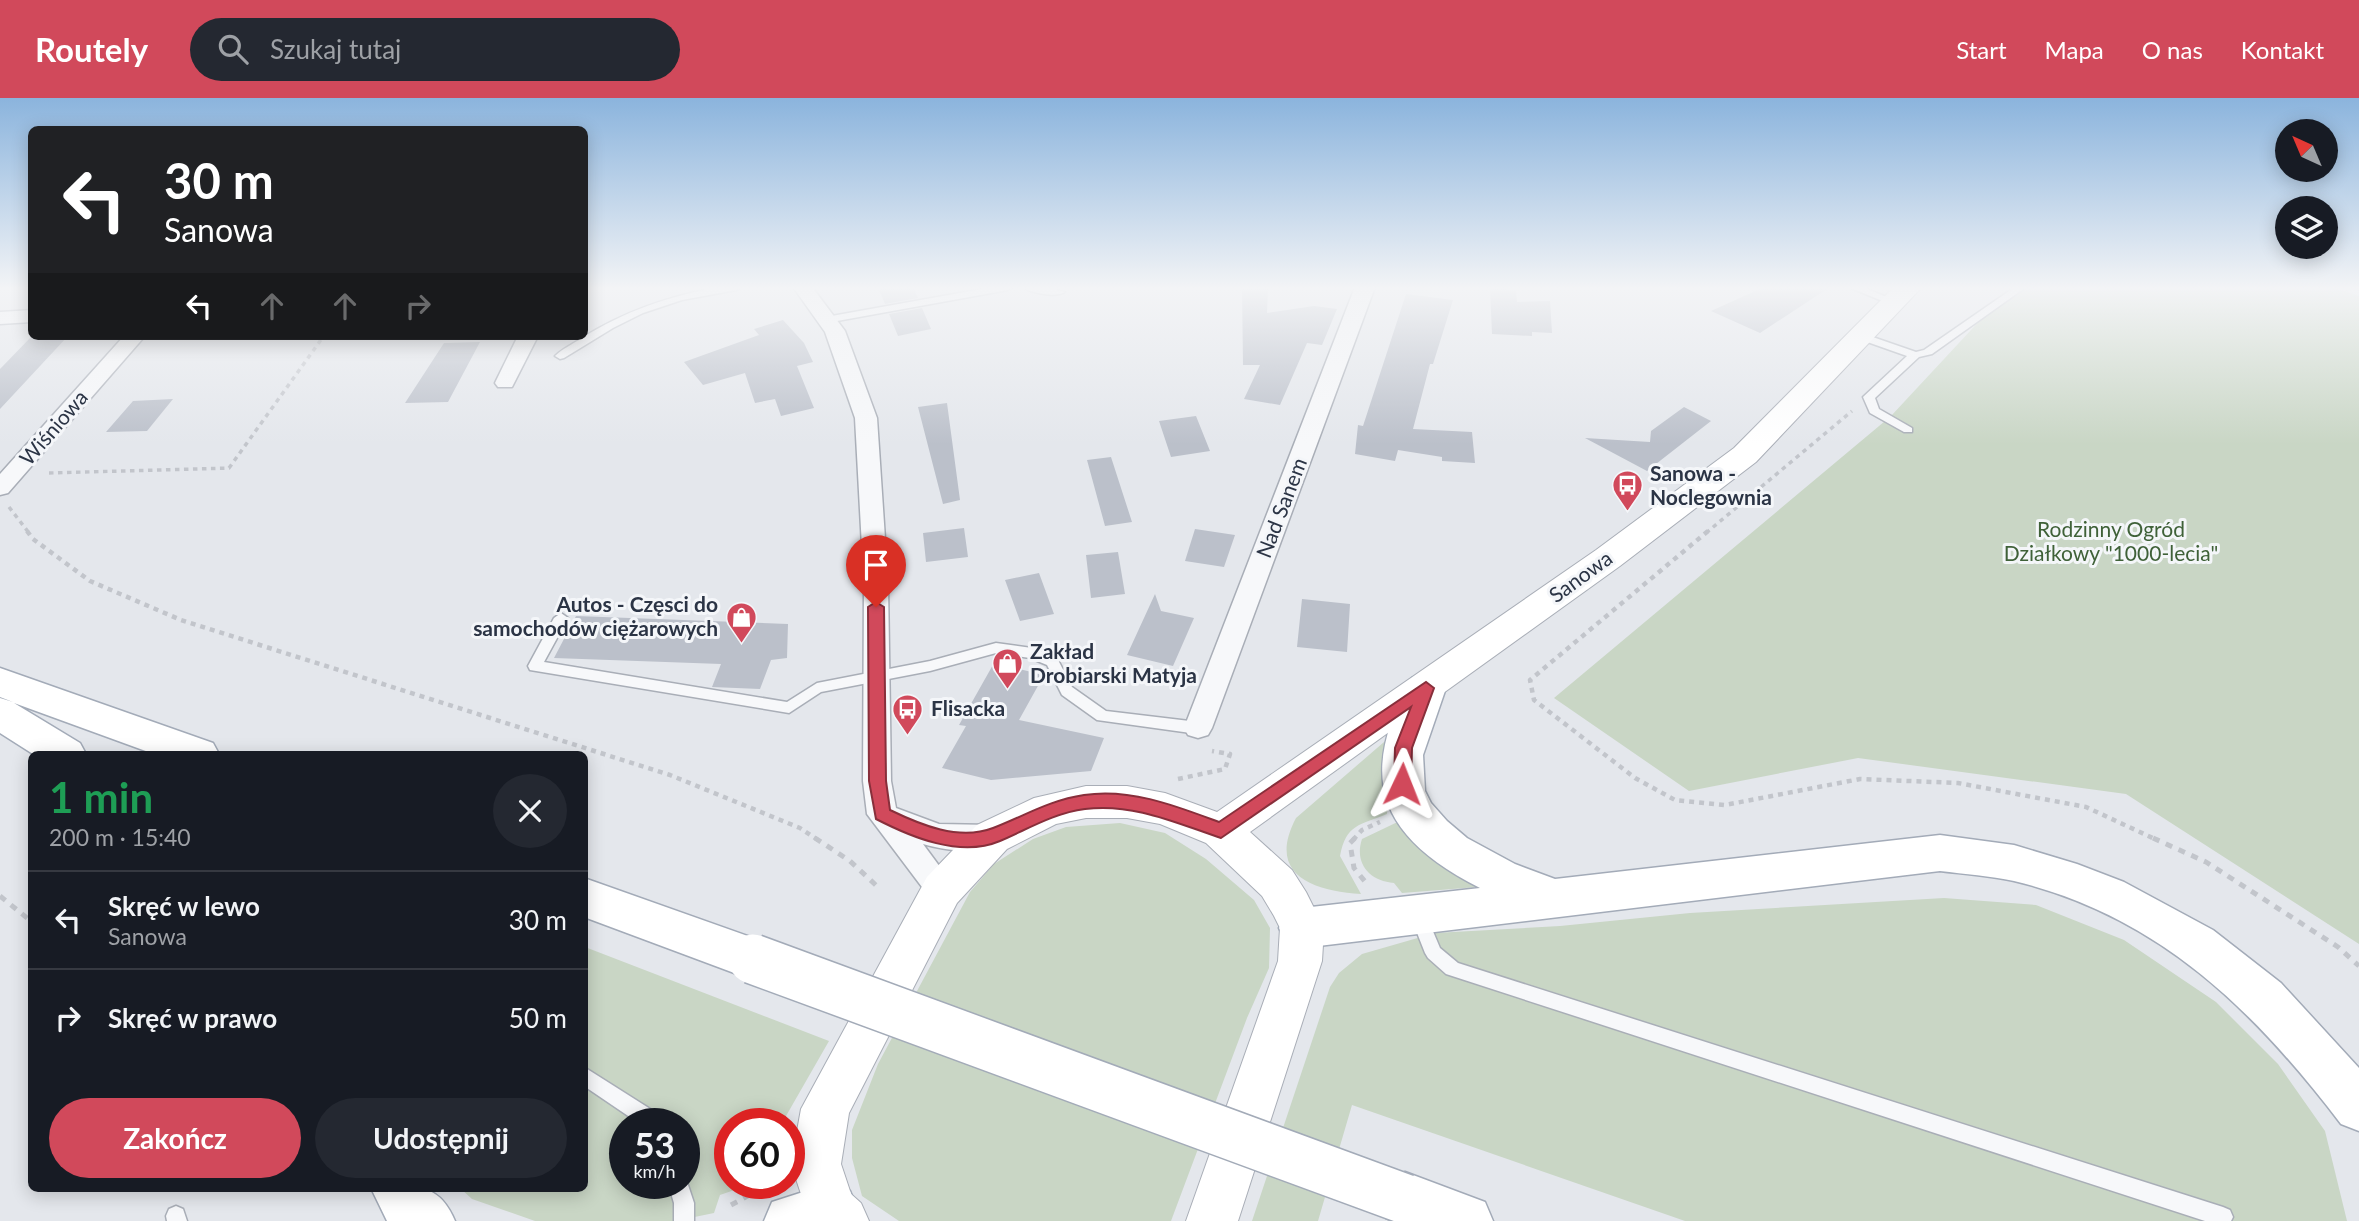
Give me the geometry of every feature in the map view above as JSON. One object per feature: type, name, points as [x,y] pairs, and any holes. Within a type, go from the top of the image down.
[{"type":"main road","name":"Sanowa","points":[[1221,831],[1608,558],[1745,455],[1857,339]]},
{"type":"main road","points":[[0,682],[190,751]]},
{"type":"main road","points":[[1426,688],[1404,748],[1401,765],[1402,784],[1420,818],[1437,839],[1467,862],[1502,879],[1554,898]]},
{"type":"main road","points":[[0,713],[60,751]]},
{"type":"main road","points":[[822,1217],[816,1164],[825,1109],[942,890],[992,836],[1048,810],[1086,802],[1127,802],[1165,809],[1221,831],[1277,883],[1302,928],[1304,938],[1300,961],[1212,1221]]},
{"type":"main road","points":[[1302,928],[1940,853],[2014,863],[2089,887],[2169,926],[2249,984],[2308,1042],[2359,1107]]},
{"type":"main road","points":[[588,898],[1466,1221]]},
{"type":"main road","points":[[400,1192],[409,1208],[428,1221]]},
{"type":"street","points":[[838,339],[866,418],[876,584],[877,781],[882,814],[942,890]]},
{"type":"street","name":"Nad Sanem","points":[[1202,739],[1346,339]]},
{"type":"street","name":"Wiśniowa","points":[[7,489],[132,340]]},
{"type":"street","points":[[505,383],[526,340]]},
{"type":"street","points":[[882,814],[920,833],[954,839],[992,836]]},
{"type":"lane","points":[[1870,339],[1915,355]]},
{"type":"lane","points":[[1908,430],[1874,411],[1869,397],[1915,355],[1928,352],[1946,339]]},
{"type":"lane","points":[[560,356],[586,340]]},
{"type":"lane","points":[[561,618],[535,666],[789,708],[817,688],[877,677],[996,648],[1032,653],[1052,662],[1067,691],[1102,716],[1202,739]]},
{"type":"lane","points":[[1417,914],[1434,953],[1452,969],[2223,1217]]},
{"type":"lane","points":[[588,1078],[633,1108]]},
{"type":"lane","points":[[683,1199],[684,1221]]},
{"type":"path","points":[[321,340],[229,468],[7,489],[33,539],[90,581],[181,620],[670,775],[800,828],[850,861],[880,888]]},
{"type":"path","points":[[1675,800],[1635,778],[1534,700],[1530,680],[1869,397]]},
{"type":"path","points":[[1166,781],[1225,769],[1230,754],[1202,739]]},
{"type":"path","points":[[1375,894],[1354,868],[1350,843],[1362,830],[1391,817]]},
{"type":"path","points":[[0,896],[28,919]]},
{"type":"path","points":[[731,1205],[742,1199]]},
{"type":"green space","name":"Rodzinny Ogród Działkowy \"1000-lecia\"","points":[[1962,339],[2359,339],[2359,944],[2126,794],[1858,758],[1689,791],[1554,698],[1891,416]]},
{"type":"green space","points":[[1391,736],[1387,814],[1350,832],[1340,856],[1361,894],[1311,884],[1291,866],[1287,854],[1288,838],[1296,818]]},
{"type":"green space","points":[[1408,817],[1490,886],[1402,893],[1394,883],[1371,875],[1360,856],[1362,839]]},
{"type":"green space","points":[[1120,823],[1165,833],[1206,859],[1254,900],[1270,928],[1269,968],[1247,1018],[1171,1221],[899,1221],[862,1196],[852,1158],[852,1130],[878,1064],[970,892],[994,864],[1033,839],[1066,827]]},
{"type":"green space","points":[[1944,898],[2036,905],[2124,940],[2216,1002],[2278,1064],[2325,1131],[2347,1221],[1685,1221],[1352,1105],[1318,1221],[1252,1221],[1330,987],[1339,973],[1362,954],[1435,933],[1560,926],[1690,913]]},
{"type":"green space","points":[[588,948],[829,1041],[791,1108],[714,1108],[714,1199],[719,1199],[714,1213],[675,1221],[535,1221],[472,1199],[464,1192],[588,1192]]},
{"type":"building","points":[[747,339],[801,339],[813,362],[797,366],[814,408],[781,416],[775,399],[755,403],[745,373],[703,385],[684,362]]},
{"type":"building","points":[[1243,339],[1324,339],[1322,345],[1307,343],[1280,405],[1244,399],[1260,365],[1243,365]]},
{"type":"building","points":[[1391,339],[1441,339],[1433,364],[1430,364],[1413,429],[1472,432],[1475,463],[1442,461],[1442,457],[1398,450],[1395,461],[1355,454],[1358,425],[1363,426]]},
{"type":"building","points":[[28,340],[64,340],[0,409],[0,369]]},
{"type":"building","points":[[480,342],[448,402],[405,403],[444,343]]},
{"type":"building","points":[[173,399],[147,431],[106,432],[133,401]]},
{"type":"building","points":[[947,403],[960,500],[943,504],[918,407]]},
{"type":"building","points":[[1684,407],[1711,421],[1647,471],[1585,438],[1650,442],[1651,431]]},
{"type":"building","points":[[1196,416],[1210,451],[1171,457],[1159,421]]},
{"type":"building","points":[[1111,457],[1132,522],[1105,526],[1087,460]]},
{"type":"building","points":[[964,528],[968,557],[926,562],[923,533]]},
{"type":"building","points":[[1195,529],[1235,535],[1224,567],[1185,561]]},
{"type":"building","points":[[1118,552],[1125,594],[1091,598],[1086,555]]},
{"type":"building","points":[[1039,573],[1054,614],[1020,621],[1005,580]]},
{"type":"building","points":[[1155,594],[1161,611],[1194,618],[1173,666],[1127,655]]},
{"type":"building","points":[[1302,599],[1350,604],[1347,652],[1297,647]]},
{"type":"building","points":[[576,616],[788,624],[787,658],[771,660],[760,689],[712,687],[721,664],[554,658]]},
{"type":"building","points":[[994,663],[1044,675],[1019,720],[1104,738],[1091,771],[991,780],[942,768],[966,726],[959,725]]},
{"type":"place","name":"Sanowa - Noclegownia","points":[[1627,513]]},
{"type":"place","name":"Autos - Częsci do samochodów ciężarowych","points":[[741,644]]},
{"type":"place","name":"Zakład Drobiarski Matyja","points":[[1007,691]]},
{"type":"place","name":"Flisacka","points":[[908,736]]},
{"type":"route","points":[[876,607],[877,781],[882,814],[920,833],[954,839],[992,836],[1048,810],[1086,802],[1127,802],[1165,809],[1221,831],[1426,688],[1404,748],[1402,784]]}]
